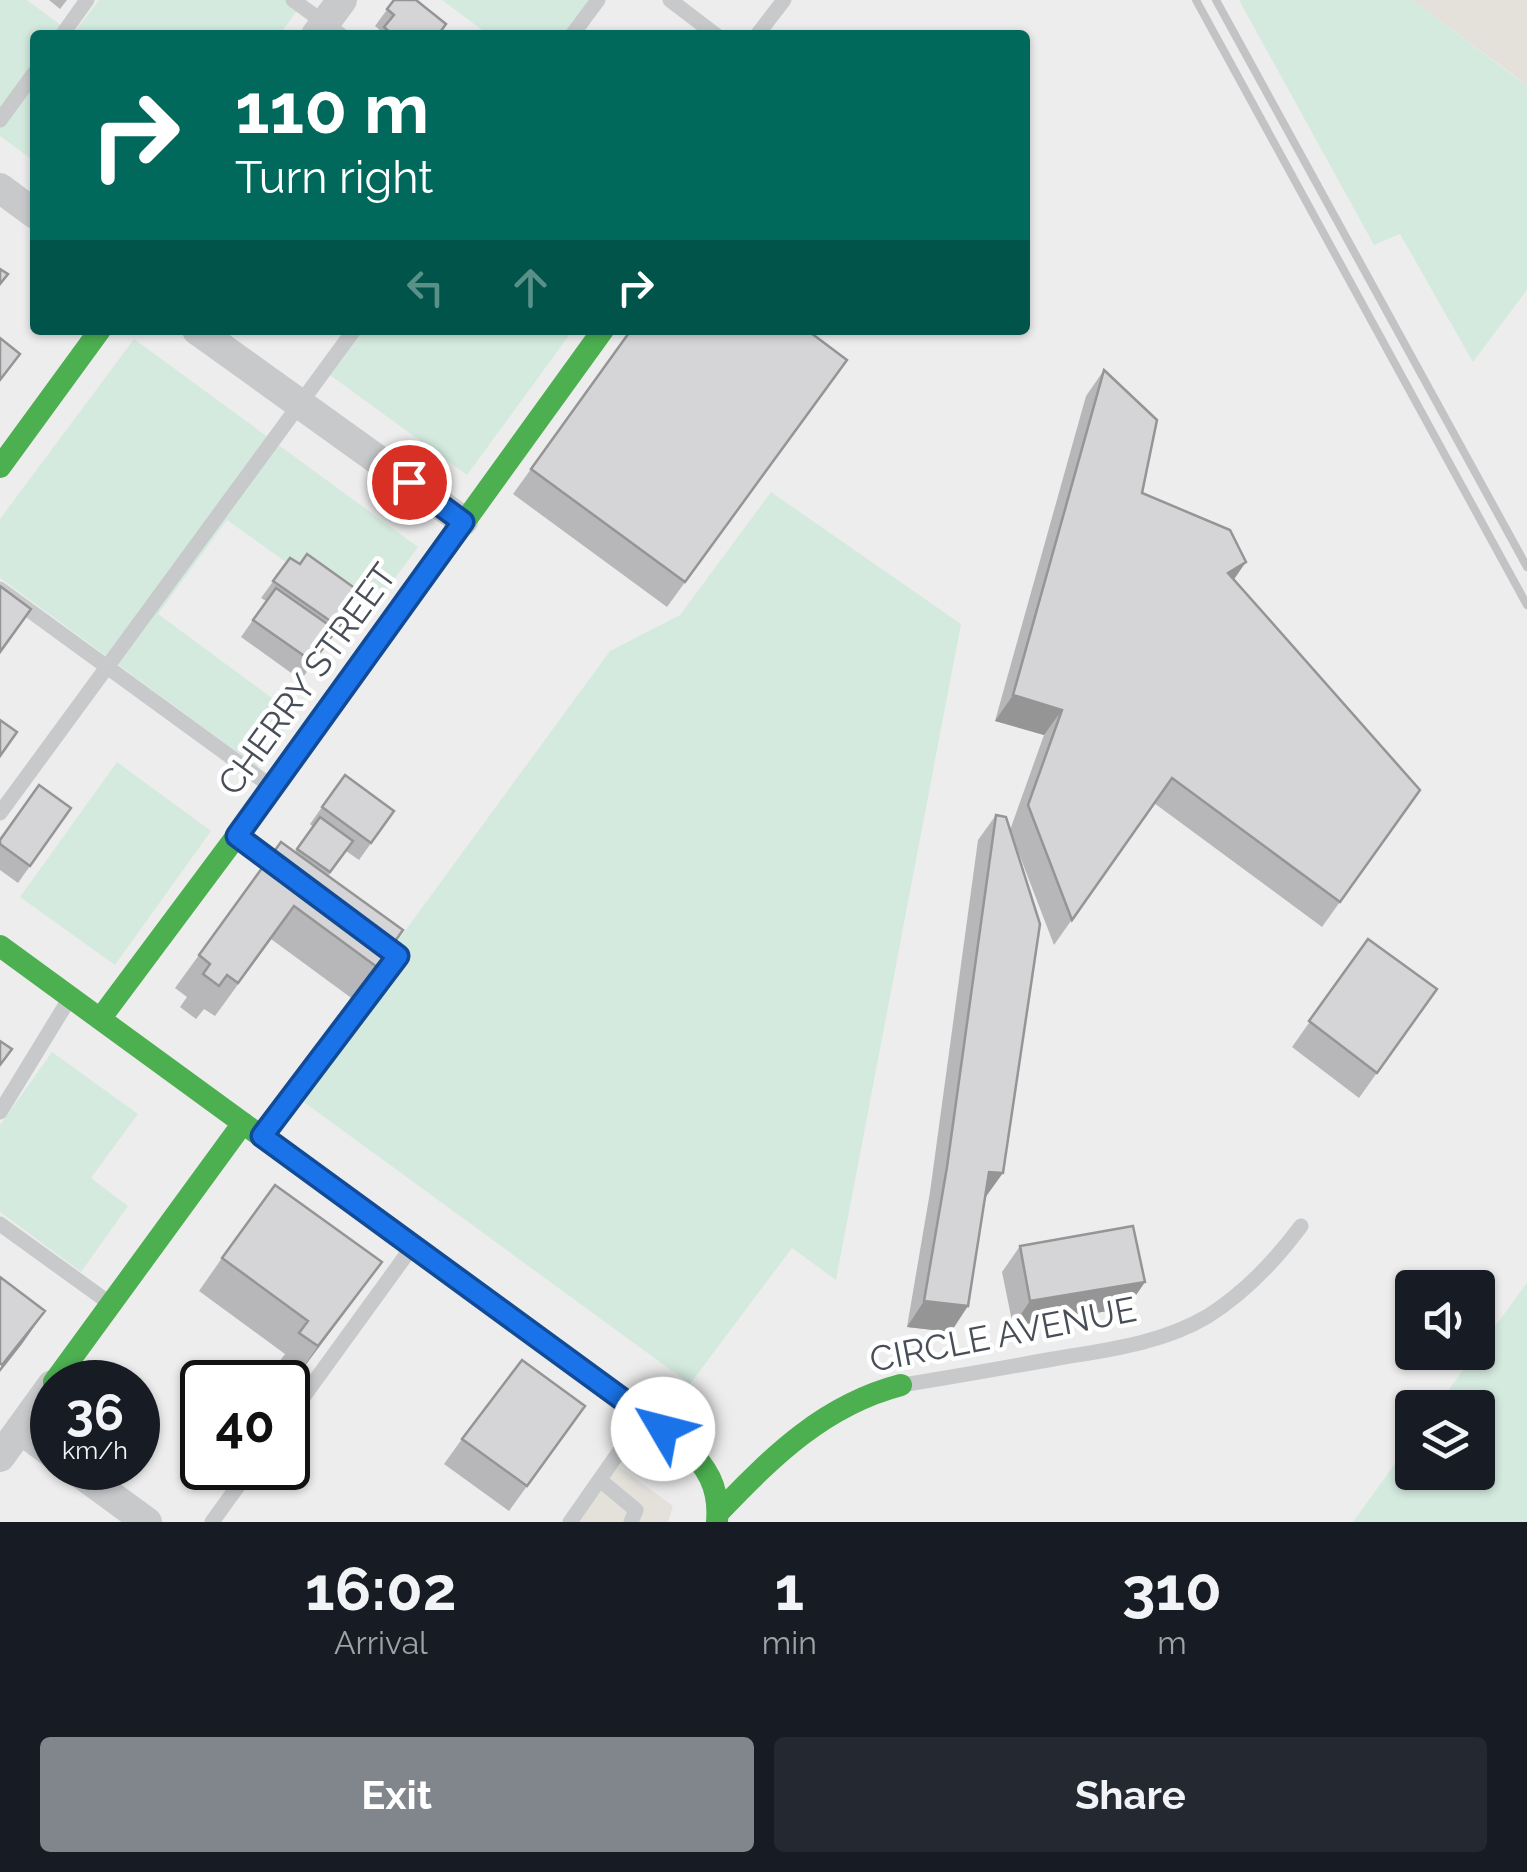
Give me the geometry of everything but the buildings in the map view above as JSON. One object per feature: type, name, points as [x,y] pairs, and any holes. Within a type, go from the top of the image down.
[{"type":"street","points":[[0,188],[30,210]]},
{"type":"street","points":[[0,467],[96,335]]},
{"type":"street","points":[[203,335],[463,522]]},
{"type":"street","name":"CHERRY STREET","points":[[100,1019],[599,335]]},
{"type":"street","points":[[0,946],[645,1415],[708,1466],[718,1517]]},
{"type":"street","points":[[71,1360],[111,1304],[252,1130]]},
{"type":"street","name":"CIRCLE AVENUE","points":[[718,1517],[810,1426],[846,1404],[901,1386]]},
{"type":"street","points":[[0,1458],[30,1416]]},
{"type":"street","points":[[20,1429],[30,1436]]},
{"type":"street","points":[[103,1490],[148,1522]]},
{"type":"lane","points":[[66,30],[87,0]]},
{"type":"lane","points":[[293,0],[331,23]]},
{"type":"lane","points":[[576,30],[598,0]]},
{"type":"lane","points":[[670,0],[709,30]]},
{"type":"lane","points":[[761,30],[784,0]]},
{"type":"lane","points":[[0,120],[30,79]]},
{"type":"lane","points":[[0,814],[350,335]]},
{"type":"lane","points":[[0,589],[272,787]]},
{"type":"lane","points":[[237,836],[295,880]]},
{"type":"lane","points":[[252,1130],[398,956],[368,934]]},
{"type":"lane","points":[[0,1112],[70,997]]},
{"type":"lane","points":[[0,1224],[111,1304]]},
{"type":"lane","name":"CIRCLE AVENUE","points":[[901,1386],[1163,1337],[1206,1316],[1242,1291],[1275,1261],[1301,1226]]},
{"type":"lane","points":[[310,1387],[412,1246]]},
{"type":"lane","points":[[570,1522],[645,1415]]},
{"type":"lane","points":[[600,1480],[636,1510],[631,1522]]},
{"type":"lane","points":[[212,1522],[236,1490]]},
{"type":"shaded area","points":[[1412,0],[1527,0],[1527,86],[1516,77]]},
{"type":"shaded area","points":[[613,1462],[673,1506],[668,1522],[570,1522]]},
{"type":"green space","points":[[0,0],[27,0],[68,30],[30,30],[30,158],[0,136]]},
{"type":"green space","points":[[99,0],[305,0],[283,30],[76,30]]},
{"type":"green space","points":[[442,0],[591,0],[569,30],[482,30]]},
{"type":"green space","points":[[1239,0],[1412,0],[1527,86],[1527,290],[1473,362],[1400,234],[1374,245]]},
{"type":"green space","points":[[359,335],[569,335],[467,475],[330,375]]},
{"type":"green space","points":[[134,339],[418,547],[365,619],[227,520],[158,614],[295,715],[257,767],[0,578],[0,519]]},
{"type":"green space","points":[[771,492],[961,624],[836,1280],[792,1248],[690,1384],[301,1100],[408,957],[394,946],[610,651],[680,615]]},
{"type":"green space","points":[[117,762],[211,831],[115,965],[20,897]]},
{"type":"green space","points":[[52,1052],[138,1114],[91,1178],[128,1206],[81,1272],[0,1212],[0,1125]]},
{"type":"green space","points":[[1527,1283],[1527,1522],[1353,1522],[1395,1464],[1395,1490],[1495,1490],[1495,1390],[1448,1390],[1463,1370],[1495,1370],[1495,1327]]},
{"type":"railway","points":[[1196,0],[1527,605]]},
{"type":"railway","points":[[1216,0],[1527,567]]},
{"type":"traffic: fast","points":[[0,467],[96,335]]},
{"type":"traffic: fast","points":[[100,1019],[599,335]]},
{"type":"traffic: fast","points":[[0,946],[682,1443],[710,1478],[717,1522]]},
{"type":"traffic: fast","points":[[70,1360],[243,1123]]},
{"type":"traffic: fast","points":[[719,1512],[801,1435],[848,1405],[901,1385]]},
{"type":"route","points":[[409,482],[463,522],[237,836],[398,956],[262,1136],[663,1429]]}]
